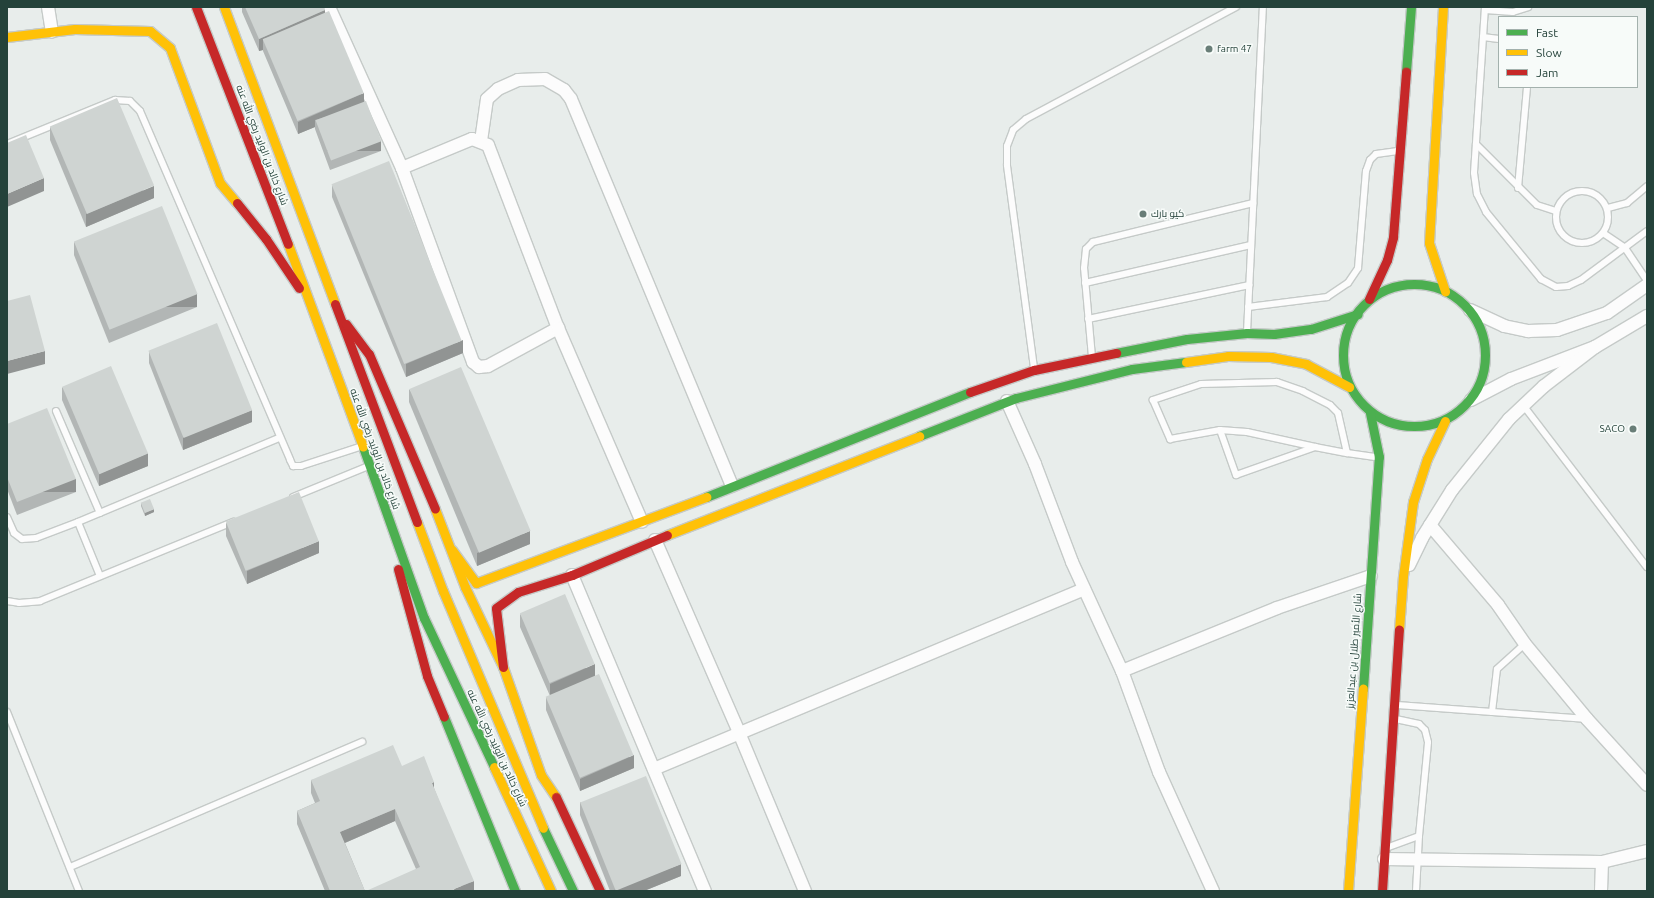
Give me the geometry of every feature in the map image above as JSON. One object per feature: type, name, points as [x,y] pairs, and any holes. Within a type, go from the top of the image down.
[{"type":"street","points":[[48,7],[52,32]]},
{"type":"street","name":"شارع خالد بن الوليد رضي الله عنه","points":[[196,7],[312,306],[424,618],[540,864],[551,891]]},
{"type":"street","name":"شارع خالد بن الوليد رضي الله عنه","points":[[224,7],[443,591],[528,797],[573,891]]},
{"type":"street","points":[[230,7],[230,22]]},
{"type":"street","points":[[328,7],[402,168],[473,362],[479,367],[488,366],[558,328]]},
{"type":"street","points":[[1348,387],[1342,356],[1344,340],[1350,324],[1369,299],[1387,260],[1393,237],[1401,151],[1411,7]]},
{"type":"street","points":[[1443,7],[1429,213],[1429,243],[1445,291]]},
{"type":"street","points":[[7,37],[75,29],[150,31],[170,48],[220,183],[266,239],[312,306]]},
{"type":"street","points":[[481,141],[487,99],[498,89],[518,80],[545,79],[564,90],[571,99],[732,486]]},
{"type":"street","points":[[402,168],[472,139],[481,141],[488,146],[558,328],[642,522]]},
{"type":"street","points":[[1369,299],[1383,290],[1414,283],[1429,285],[1458,298],[1470,310],[1479,324],[1486,355],[1484,371],[1471,400]]},
{"type":"street","points":[[1470,310],[1504,326],[1528,331],[1557,330],[1607,313],[1647,285]]},
{"type":"street","points":[[452,550],[476,583],[642,522],[970,392],[1034,370],[1092,357],[1187,339],[1247,333],[1274,334],[1311,329],[1358,314]]},
{"type":"street","points":[[340,315],[369,354],[413,454],[466,587],[503,667],[542,775],[558,801],[600,891]]},
{"type":"street","points":[[1403,576],[1430,525],[1486,445],[1523,405],[1544,386],[1595,347],[1647,316]]},
{"type":"street","points":[[503,667],[496,608],[518,592],[572,575],[655,540],[1007,401],[1132,369],[1228,356],[1271,357],[1306,364],[1348,387],[1370,413],[1398,426],[1414,427],[1445,421],[1459,412],[1471,400],[1511,379],[1595,347]]},
{"type":"street","points":[[1007,401],[1035,464],[1084,589],[1122,671],[1159,772],[1212,891]]},
{"type":"street","name":"شارع الأمير طلال بن عبدالعزيز","points":[[1348,891],[1379,457],[1370,413]]},
{"type":"street","points":[[1382,891],[1403,576],[1413,502],[1427,459],[1445,421]]},
{"type":"street","points":[[371,469],[427,676],[515,891]]},
{"type":"street","points":[[1430,525],[1498,605],[1525,644],[1587,720],[1647,785]]},
{"type":"street","points":[[655,540],[740,735],[805,891]]},
{"type":"street","points":[[572,575],[705,891]]},
{"type":"street","points":[[1122,671],[1277,608],[1371,576]]},
{"type":"street","points":[[654,769],[740,735],[1084,589]]},
{"type":"street","points":[[1384,854],[1418,859],[1602,862],[1647,851]]},
{"type":"street","points":[[1601,891],[1602,862]]},
{"type":"lane","points":[[1034,370],[1007,165],[1007,146],[1014,130],[1026,119],[1236,7]]},
{"type":"lane","points":[[1247,333],[1263,7]]},
{"type":"lane","points":[[1528,7],[1514,12],[1485,8],[1474,173],[1477,194],[1486,212],[1541,279],[1556,287],[1568,286],[1581,280],[1647,231]]},
{"type":"lane","points":[[1483,37],[1498,39]]},
{"type":"lane","points":[[1518,188],[1527,88]]},
{"type":"lane","points":[[7,144],[115,100],[130,100],[140,111],[279,438],[293,466],[362,446]]},
{"type":"lane","points":[[1476,144],[1518,188],[1537,205],[1556,211]]},
{"type":"lane","points":[[1248,307],[1327,297],[1348,282],[1358,268],[1366,171],[1370,160],[1376,154],[1401,151]]},
{"type":"lane","points":[[1608,208],[1627,203],[1647,186]]},
{"type":"lane","points":[[1581,190],[1598,194],[1608,208],[1609,217],[1603,233],[1588,243],[1571,241],[1559,229],[1556,211],[1565,196],[1581,190]]},
{"type":"lane","points":[[1092,357],[1085,284],[1084,258],[1086,248],[1093,242],[1253,203]]},
{"type":"lane","points":[[1603,233],[1625,248],[1647,281]]},
{"type":"lane","points":[[1085,284],[1251,245]]},
{"type":"lane","points":[[1088,319],[1249,285]]},
{"type":"lane","points":[[1347,453],[1338,413],[1330,405],[1303,391],[1277,382],[1201,384],[1153,400],[1170,439],[1220,430],[1275,437],[1315,447],[1347,453],[1379,457]]},
{"type":"lane","points":[[1523,405],[1647,567]]},
{"type":"lane","points":[[56,411],[100,513]]},
{"type":"lane","points":[[1220,430],[1236,475],[1315,447]]},
{"type":"lane","points":[[7,517],[14,533],[22,539],[36,538],[100,513],[279,438]]},
{"type":"lane","points":[[289,498],[371,469]]},
{"type":"lane","points":[[7,601],[19,603],[40,601],[238,519]]},
{"type":"lane","points":[[78,522],[100,576]]},
{"type":"lane","points":[[1492,712],[1497,669],[1525,644]]},
{"type":"lane","points":[[1394,705],[1587,720]]},
{"type":"lane","points":[[7,712],[79,891]]},
{"type":"lane","points":[[1393,718],[1419,724],[1425,730],[1428,742],[1419,836],[1416,891]]},
{"type":"lane","points":[[70,867],[362,742]]},
{"type":"lane","points":[[1384,854],[1419,836]]},
{"type":"building","points":[[245,7],[324,7],[325,10],[259,39]]},
{"type":"building","points":[[329,11],[364,93],[297,121],[263,39]]},
{"type":"building","points":[[117,98],[154,185],[87,214],[50,127]]},
{"type":"building","points":[[366,101],[381,141],[331,160],[316,120]]},
{"type":"building","points":[[26,135],[44,178],[7,194],[7,143]]},
{"type":"building","points":[[389,161],[462,341],[404,364],[332,184]]},
{"type":"building","points":[[162,206],[198,294],[110,330],[74,242]]},
{"type":"building","points":[[30,295],[45,351],[7,361],[7,301]]},
{"type":"building","points":[[217,323],[252,410],[184,438],[148,351]]},
{"type":"building","points":[[111,366],[148,453],[99,474],[62,387]]},
{"type":"building","points":[[461,367],[531,531],[479,553],[409,389]]},
{"type":"building","points":[[47,408],[76,479],[17,502],[7,477],[7,424]]},
{"type":"building","points":[[299,492],[319,541],[246,571],[226,522]]},
{"type":"building","points":[[150,499],[154,509],[145,513],[141,503]]},
{"type":"building","points":[[565,594],[595,664],[550,683],[520,613]]},
{"type":"building","points":[[599,674],[633,755],[580,778],[546,697]]},
{"type":"building","points":[[393,745],[402,766],[424,756],[434,782],[432,783],[474,881],[454,889],[455,891],[366,891],[420,867],[395,809],[340,832],[365,891],[330,891],[297,811],[320,801],[311,780]]},
{"type":"building","points":[[646,776],[682,864],[616,891],[580,803]]},
{"type":"traffic: fast","points":[[1406,72],[1411,7]]},
{"type":"traffic: fast","points":[[1421,284],[1448,292],[1465,304],[1480,328],[1484,341],[1485,355],[1484,369],[1480,382],[1465,406],[1441,421],[1428,425],[1407,426],[1380,418],[1363,406],[1348,382],[1344,369],[1343,348],[1351,321],[1363,304],[1387,289],[1400,285],[1421,284]]},
{"type":"traffic: fast","points":[[1116,353],[1187,339],[1247,333],[1274,334],[1311,329],[1358,314]]},
{"type":"traffic: fast","points":[[919,436],[1016,398],[1132,369],[1186,362]]},
{"type":"traffic: fast","points":[[706,497],[970,392]]},
{"type":"traffic: fast","points":[[1363,689],[1379,457],[1370,413]]},
{"type":"traffic: fast","points":[[363,447],[424,618],[494,767]]},
{"type":"traffic: fast","points":[[444,717],[515,891]]},
{"type":"traffic: fast","points":[[543,828],[573,891]]},
{"type":"traffic: slow","points":[[224,7],[335,304]]},
{"type":"traffic: slow","points":[[1443,7],[1429,243],[1445,291]]},
{"type":"traffic: slow","points":[[7,37],[75,29],[150,31],[170,48],[220,183],[237,203]]},
{"type":"traffic: slow","points":[[288,244],[363,447]]},
{"type":"traffic: slow","points":[[1186,362],[1228,356],[1271,357],[1306,364],[1349,387]]},
{"type":"traffic: slow","points":[[1399,630],[1403,576],[1413,502],[1427,459],[1445,421]]},
{"type":"traffic: slow","points":[[667,535],[919,436]]},
{"type":"traffic: slow","points":[[452,550],[476,583],[706,497]]},
{"type":"traffic: slow","points":[[435,509],[465,587],[503,667],[541,775],[556,797]]},
{"type":"traffic: slow","points":[[417,522],[443,591],[543,828]]},
{"type":"traffic: slow","points":[[1348,891],[1363,689]]},
{"type":"traffic: slow","points":[[494,767],[551,891]]},
{"type":"traffic: jam","points":[[196,7],[288,244]]},
{"type":"traffic: jam","points":[[1369,299],[1387,260],[1393,237],[1406,72]]},
{"type":"traffic: jam","points":[[237,203],[266,239],[299,288]]},
{"type":"traffic: jam","points":[[335,304],[417,522]]},
{"type":"traffic: jam","points":[[346,324],[369,354],[435,509]]},
{"type":"traffic: jam","points":[[970,392],[1034,370],[1116,353]]},
{"type":"traffic: jam","points":[[503,667],[496,608],[518,592],[572,575],[667,535]]},
{"type":"traffic: jam","points":[[398,569],[427,676],[444,717]]},
{"type":"traffic: jam","points":[[1382,891],[1399,630]]},
{"type":"traffic: jam","points":[[556,797],[600,891]]},
{"type":"place","name":"farm 47","points":[[1209,49]]},
{"type":"place","name":"كيو بارك","points":[[1143,214]]},
{"type":"place","name":"SACO","points":[[1633,429]]}]
